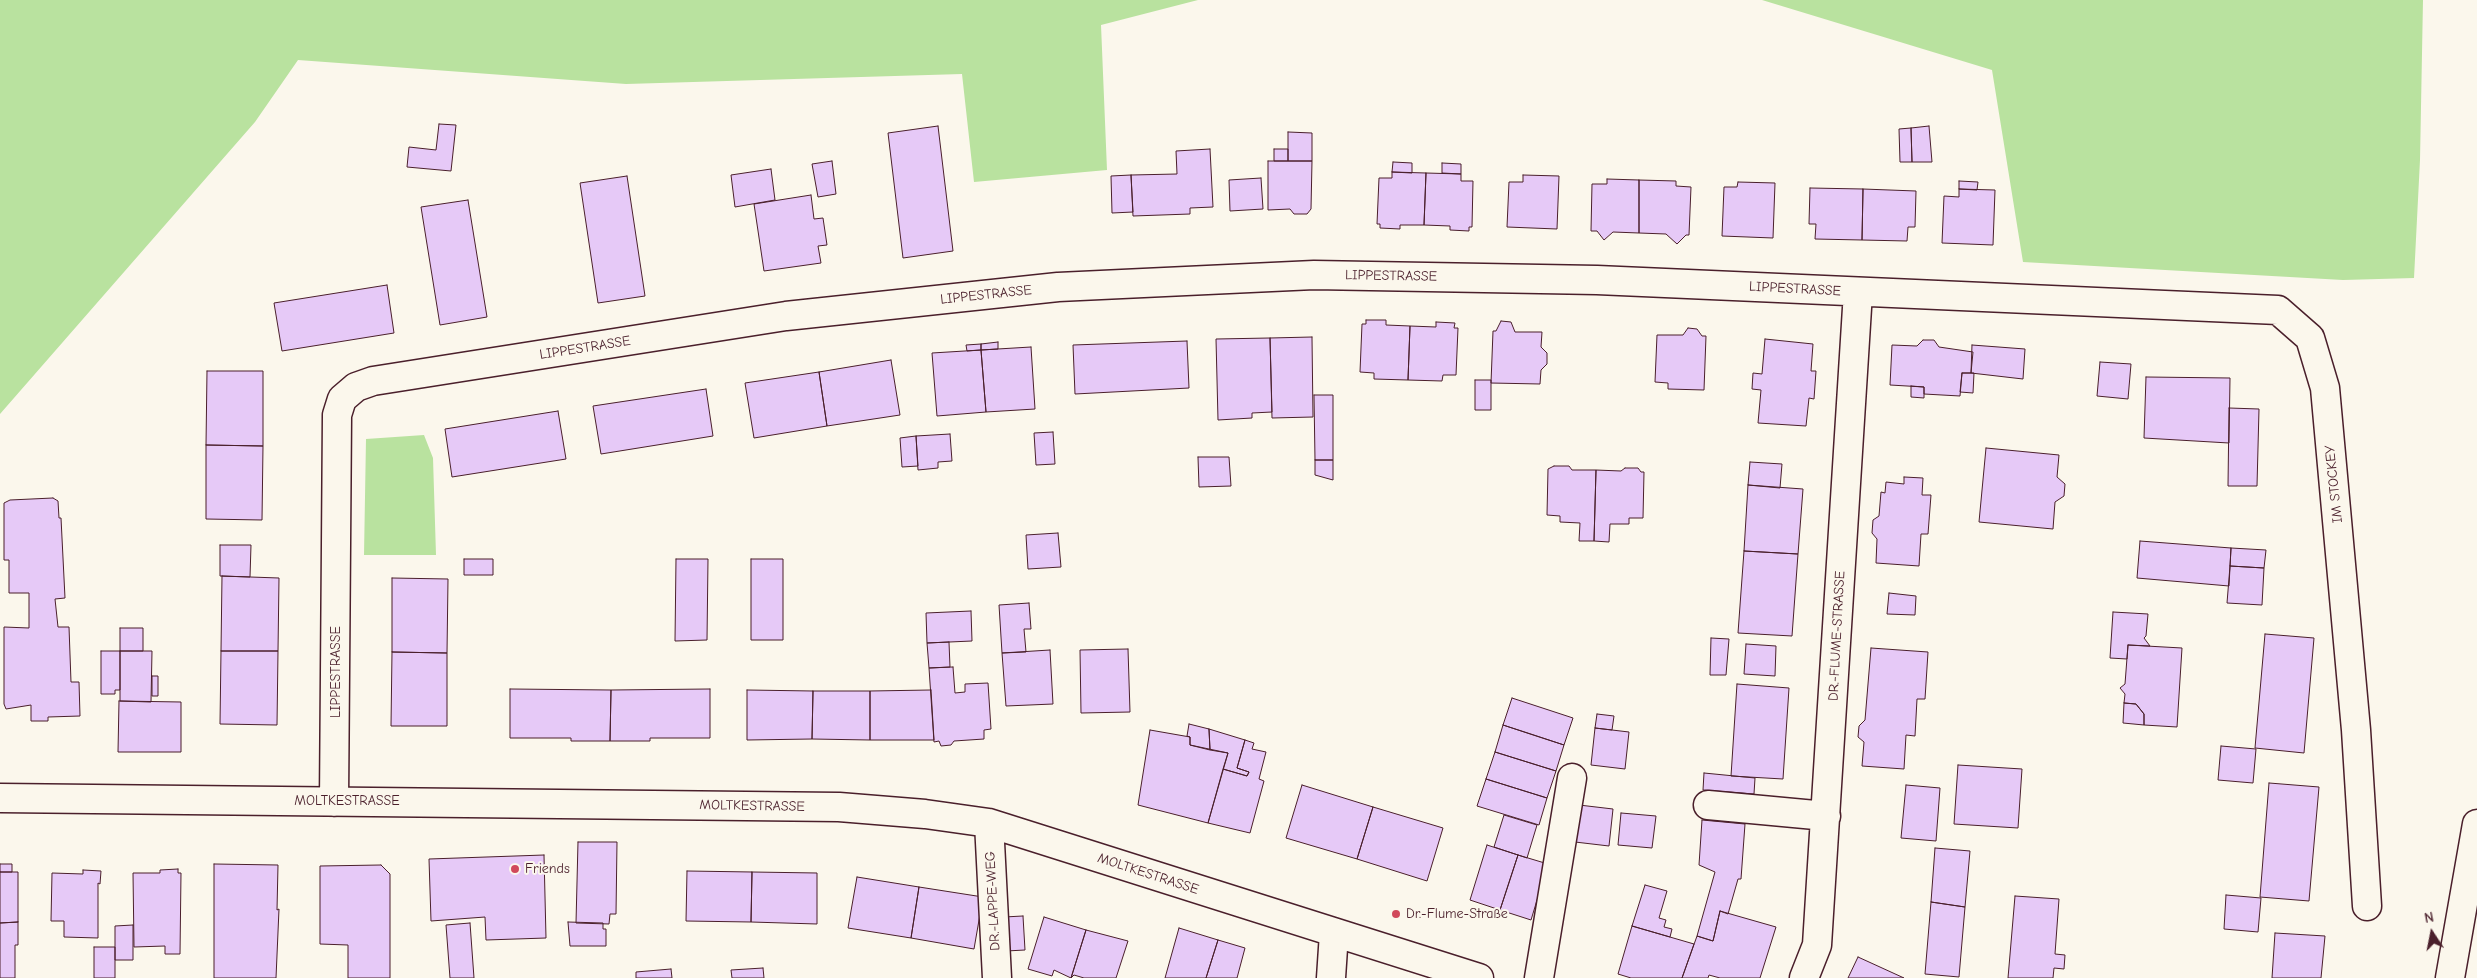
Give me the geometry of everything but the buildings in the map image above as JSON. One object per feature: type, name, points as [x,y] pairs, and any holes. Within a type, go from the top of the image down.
[{"type":"street","name":"LIPPESTRASSE","points":[[334,802],[337,415],[342,399],[356,387],[374,381],[786,316],[1058,287],[1314,275],[1597,280],[2045,300]]},
{"type":"street","name":"DR.-FLUME-STRASSE","points":[[1804,978],[1817,945],[1858,292]]},
{"type":"street","name":"IM STOCKEY","points":[[2045,300],[2278,310],[2310,338],[2325,388],[2333,464],[2356,730],[2367,906]]},
{"type":"street","points":[[1539,978],[1572,778]]},
{"type":"street","name":"MOLTKESTRASSE","points":[[0,798],[839,807],[925,814],[989,823],[1479,978]]},
{"type":"street","points":[[1708,805],[1826,816]]},
{"type":"street","name":"DR.-LAPPE-WEG","points":[[989,823],[997,978]]},
{"type":"street","points":[[2450,978],[2477,824]]},
{"type":"street","points":[[1331,978],[1334,933]]},
{"type":"green space","points":[[0,0],[1198,0],[1101,25],[1107,170],[974,182],[962,74],[626,84],[298,60],[255,122],[0,414]]},
{"type":"green space","points":[[1762,0],[2423,0],[2420,160],[2414,278],[2343,280],[2023,262],[1992,70]]},
{"type":"green space","points":[[424,435],[433,458],[436,555],[364,555],[366,439]]},
{"type":"place","name":"Friends","points":[[515,869]]},
{"type":"place","name":"Dr.-Flume-Straße","points":[[1396,914]]}]
